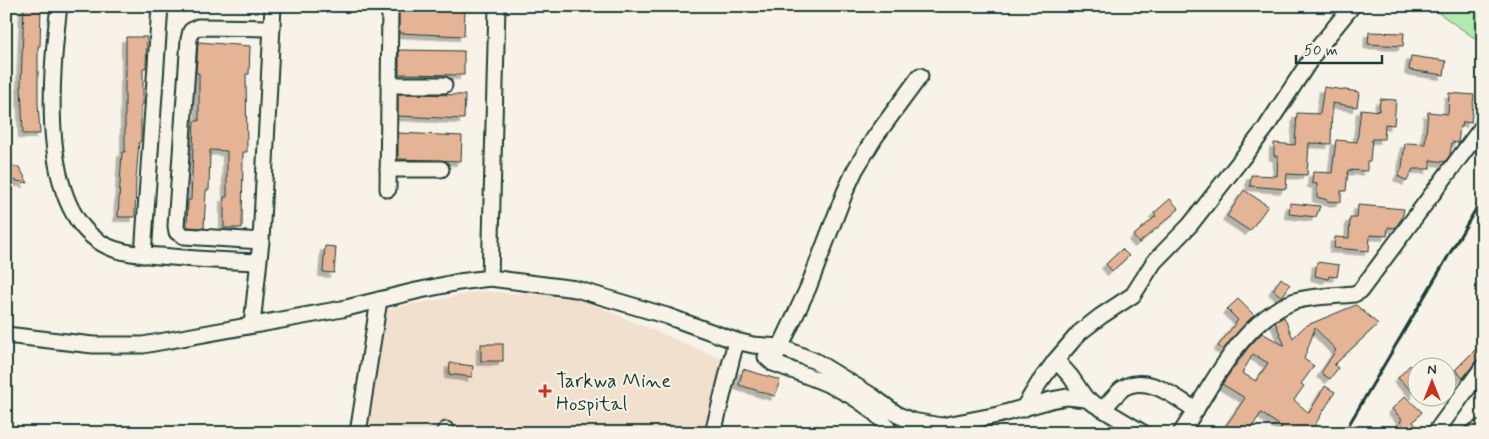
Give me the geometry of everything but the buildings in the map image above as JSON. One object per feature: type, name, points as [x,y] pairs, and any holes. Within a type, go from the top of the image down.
[{"type":"street","points":[[59,6],[51,118],[54,149],[63,186],[76,219],[89,235],[114,249],[143,255],[258,262]]},
{"type":"street","points":[[143,255],[160,6]]},
{"type":"street","points":[[252,325],[261,241],[273,6]]},
{"type":"street","points":[[388,188],[390,6]]},
{"type":"street","points":[[490,278],[497,6]]},
{"type":"street","points":[[1023,409],[1039,383],[1078,333],[1133,296],[1154,262],[1190,225],[1265,129],[1318,48],[1352,6]]},
{"type":"street","points":[[261,241],[184,236],[177,232],[176,226],[191,31],[198,27],[272,28]]},
{"type":"street","points":[[773,363],[808,288],[855,170],[875,137],[920,76]]},
{"type":"street","points":[[390,85],[444,85]]},
{"type":"street","points":[[1181,433],[1238,345],[1268,316],[1291,302],[1354,294],[1360,291],[1483,126]]},
{"type":"street","points":[[388,169],[440,169]]},
{"type":"street","points":[[6,335],[93,345],[143,345],[342,310],[459,282],[490,278],[576,289],[666,316],[753,346],[780,347],[815,361],[879,417],[890,432],[898,415]]},
{"type":"street","points":[[358,433],[379,300]]},
{"type":"street","points":[[713,433],[736,341]]},
{"type":"street","points":[[753,346],[773,363],[872,396],[898,415],[930,429],[998,416],[1051,400],[1067,398],[1086,399]]},
{"type":"street","points":[[1056,360],[1071,377],[1086,399],[1143,433]]},
{"type":"street","points":[[1435,433],[1483,367]]},
{"type":"street","points":[[1103,409],[1123,388],[1135,384],[1148,383],[1196,410]]},
{"type":"street","points":[[965,433],[998,416]]},
{"type":"street","points":[[1472,433],[1483,428]]},
{"type":"shaded area","name":"Tarkwa Mine Hospital","points":[[481,291],[575,297],[726,361],[712,421],[686,433],[361,433],[387,309]]},
{"type":"green space","points":[[1435,6],[1483,6],[1483,44],[1433,9]]},
{"type":"railway","points":[[1344,433],[1483,197]]},
{"type":"place","name":"Tarkwa Mine Hospital","points":[[545,391]]}]
